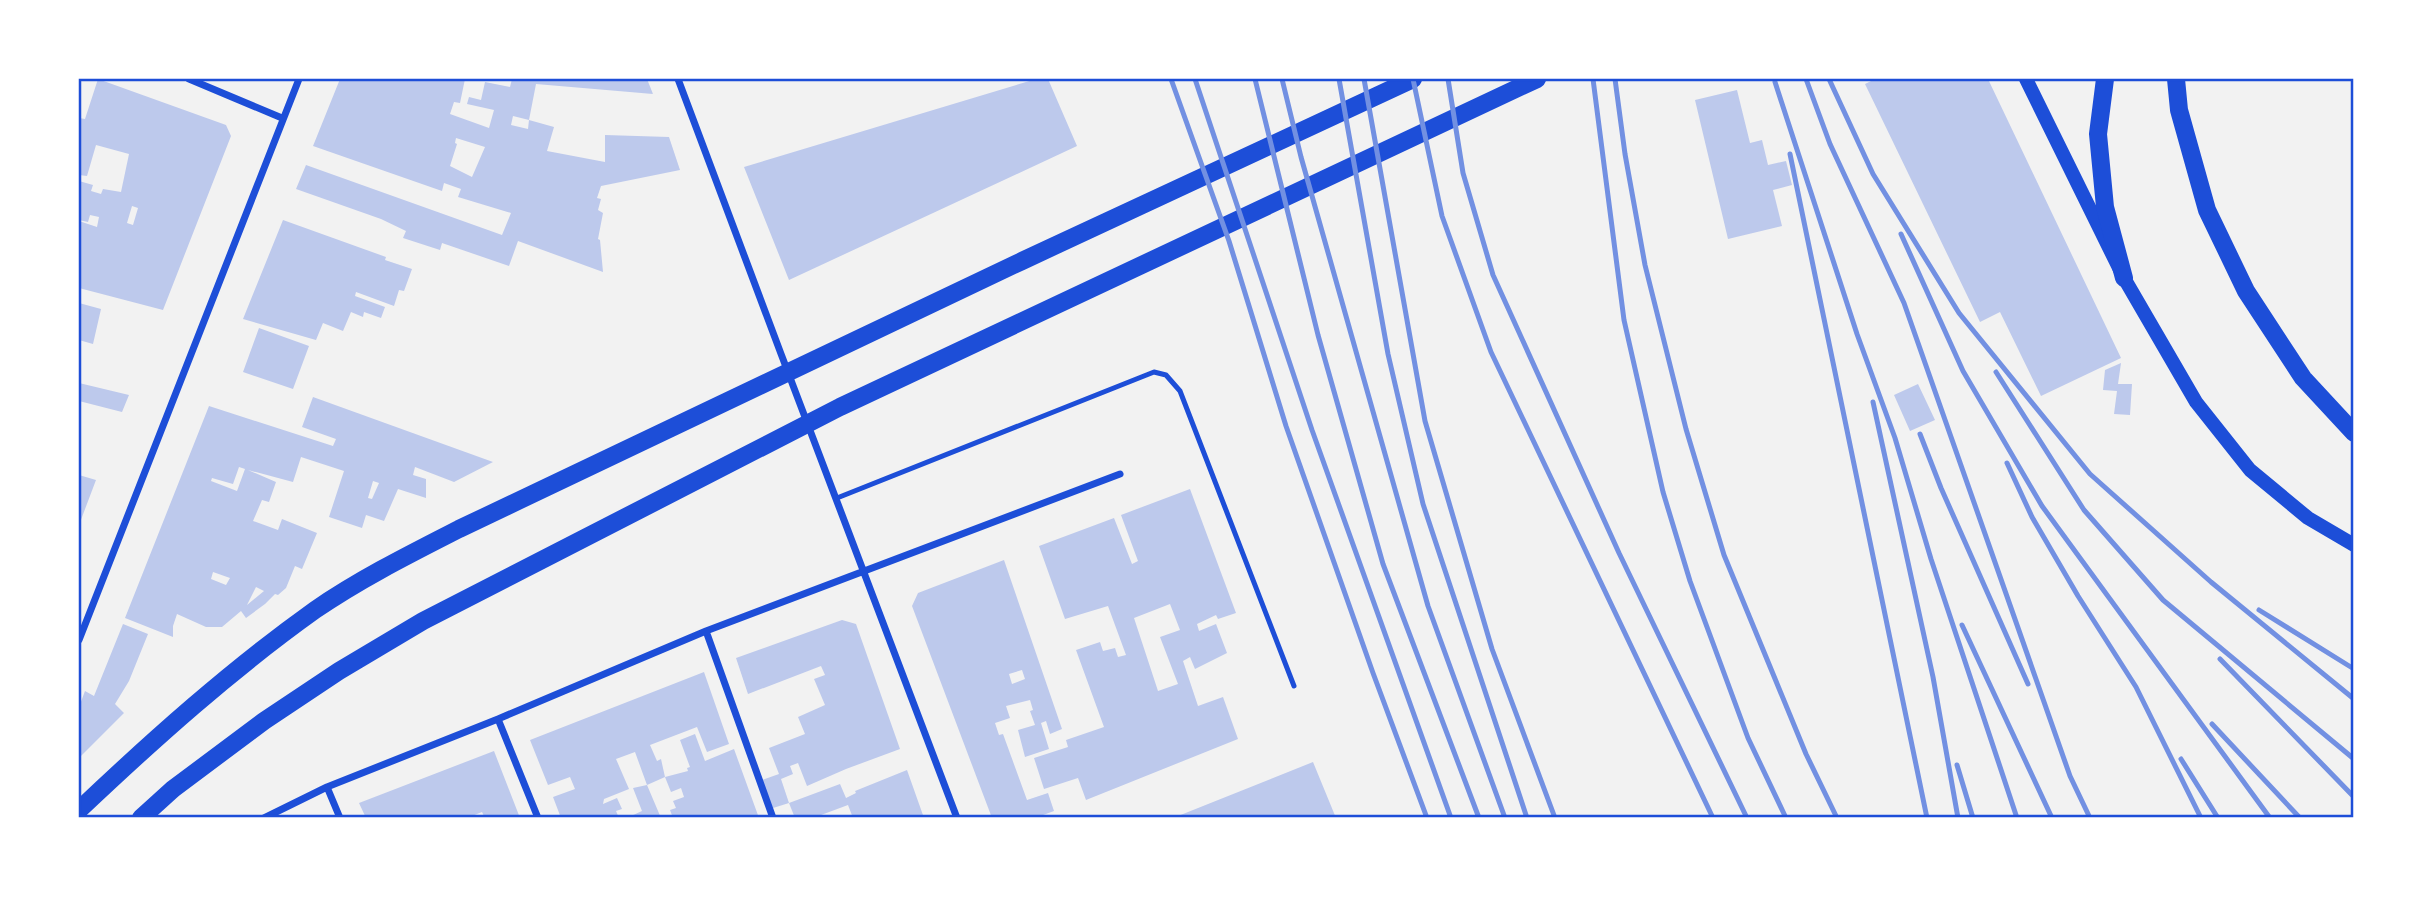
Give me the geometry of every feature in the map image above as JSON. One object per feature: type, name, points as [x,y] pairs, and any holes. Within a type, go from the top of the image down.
[{"type":"main road","points":[[79,810],[153,740],[244,664],[317,609],[381,569],[834,350],[1413,79]]},
{"type":"main road","points":[[141,818],[173,789],[264,721],[340,671],[424,621],[840,407],[1537,79]]},
{"type":"main road","points":[[2026,79],[2124,278],[2196,402],[2250,470],[2308,518],[2354,545]]},
{"type":"main road","points":[[2105,79],[2098,134],[2104,195],[2124,278]]},
{"type":"main road","points":[[2176,79],[2179,110],[2207,210],[2246,292],[2303,378],[2354,433]]},
{"type":"street","points":[[189,79],[282,118]]},
{"type":"street","points":[[79,640],[299,79]]},
{"type":"street","points":[[678,79],[778,350],[837,498],[957,818]]},
{"type":"street","points":[[264,818],[327,787],[498,719],[706,631],[1120,474]]},
{"type":"street","points":[[706,631],[773,818]]},
{"type":"street","points":[[498,719],[538,818]]},
{"type":"street","points":[[327,787],[340,818]]},
{"type":"lane","points":[[837,498],[1154,372],[1167,375],[1180,391],[1294,685]]},
{"type":"building","points":[[98,79],[226,125],[231,136],[163,310],[79,288],[79,221],[97,227],[99,217],[90,215],[88,222],[79,220],[79,181],[93,185],[91,191],[101,194],[103,189],[121,192],[129,154],[96,145],[87,176],[79,175],[79,118],[85,119]],"holes":[[[132,206],[138,208],[133,225],[127,223]]]},
{"type":"building","points":[[340,79],[465,79],[460,103],[454,102],[450,114],[489,128],[494,110],[467,104],[469,97],[481,100],[485,82],[510,87],[512,79],[647,79],[653,94],[536,84],[529,120],[554,127],[547,151],[605,162],[605,135],[669,137],[680,170],[601,186],[597,198],[601,199],[598,210],[603,213],[598,239],[603,272],[518,241],[509,266],[442,243],[440,250],[403,238],[406,231],[381,219],[296,189],[306,165],[502,235],[511,213],[458,197],[461,189],[444,183],[442,191],[313,146]],"holes":[[[513,116],[529,120],[528,129],[511,125]],[[456,138],[485,147],[472,177],[450,166],[457,144]]]},
{"type":"building","points":[[1036,79],[1048,79],[1077,146],[789,280],[744,167]]},
{"type":"building","points":[[1875,79],[1988,79],[2121,358],[2041,396],[2000,312],[1980,322],[1865,84]]},
{"type":"building","points":[[1737,90],[1750,143],[1762,140],[1768,165],[1786,161],[1792,185],[1773,190],[1782,226],[1728,239],[1695,100]]},
{"type":"building","points":[[283,220],[412,269],[404,291],[399,290],[394,306],[356,292],[355,296],[385,307],[381,318],[364,312],[363,317],[351,312],[343,331],[323,323],[316,340],[243,319]]},
{"type":"building","points":[[79,303],[101,309],[93,344],[79,340]]},
{"type":"building","points":[[259,328],[309,346],[293,389],[243,372]]},
{"type":"building","points":[[2121,363],[2118,384],[2132,384],[2130,415],[2114,414],[2117,391],[2103,390],[2105,370]]},
{"type":"building","points":[[79,383],[129,395],[122,412],[79,401]]},
{"type":"building","points":[[1918,384],[1935,420],[1910,431],[1894,395]]},
{"type":"building","points":[[313,397],[493,462],[454,482],[415,467],[413,475],[426,479],[426,498],[398,489],[384,521],[366,515],[362,528],[329,517],[344,471],[301,457],[293,482],[248,470],[276,482],[269,502],[262,500],[253,521],[278,530],[282,519],[317,533],[302,569],[295,566],[286,588],[278,595],[275,594],[246,618],[241,611],[222,627],[206,627],[177,614],[173,637],[125,618],[209,406],[333,446],[336,439],[302,427]],"holes":[[[239,467],[245,469],[237,491],[211,481],[212,478],[233,484]],[[373,481],[379,483],[372,499],[368,498]],[[213,572],[230,578],[226,585],[211,579]],[[256,587],[264,591],[247,605]]]},
{"type":"building","points":[[79,475],[96,480],[79,525]]},
{"type":"building","points":[[1190,489],[1236,613],[1218,619],[1216,615],[1197,624],[1199,631],[1216,624],[1227,653],[1195,669],[1190,657],[1183,661],[1198,706],[1223,697],[1238,739],[1086,800],[1078,778],[1044,789],[1034,758],[1068,747],[1066,740],[1104,727],[1076,650],[1100,642],[1103,651],[1115,648],[1118,657],[1126,655],[1108,606],[1065,619],[1039,546],[1114,518],[1132,564],[1138,561],[1121,515]],"holes":[[[1170,604],[1180,630],[1160,637],[1178,684],[1158,691],[1134,618]]]},
{"type":"building","points":[[1004,560],[1062,729],[1050,734],[1046,721],[1041,723],[1049,749],[1025,757],[1018,730],[1035,725],[1030,711],[1033,710],[1030,700],[1006,706],[1010,718],[995,723],[999,735],[1003,734],[1027,800],[1048,793],[1054,811],[1035,818],[992,818],[912,606],[918,593]],"holes":[[[1022,670],[1025,679],[1012,684],[1009,674]]]},
{"type":"building","points":[[842,620],[856,624],[900,749],[807,786],[798,763],[790,766],[793,774],[781,779],[789,803],[773,808],[762,780],[779,774],[769,748],[805,734],[798,717],[825,705],[814,679],[825,675],[821,666],[748,694],[736,658]]},
{"type":"building","points":[[123,624],[148,634],[129,681],[115,704],[124,713],[79,758],[79,707],[85,691],[94,696]]},
{"type":"building","points":[[704,672],[729,744],[707,752],[697,727],[650,745],[657,761],[661,759],[665,777],[647,785],[635,752],[616,759],[629,789],[604,799],[603,804],[617,798],[622,809],[616,811],[619,818],[561,818],[553,797],[575,789],[570,777],[548,785],[530,740]]},
{"type":"building","points":[[695,734],[705,761],[734,749],[759,818],[673,818],[670,810],[676,808],[673,801],[684,797],[681,788],[671,792],[665,777],[688,771],[687,768],[690,767],[680,740]]},
{"type":"building","points":[[494,751],[520,818],[485,818],[482,812],[467,818],[366,818],[359,803]]},
{"type":"building","points":[[1313,762],[1336,818],[1173,818]]},
{"type":"building","points":[[907,770],[924,818],[853,818],[848,805],[813,818],[795,818],[789,803],[840,784],[846,798],[856,793],[855,791]]},
{"type":"building","points":[[647,785],[661,818],[631,818],[642,811],[633,788]]},
{"type":"railway","points":[[1171,79],[1229,241],[1286,426],[1427,818]]},
{"type":"railway","points":[[1195,79],[1312,430],[1451,818]]},
{"type":"railway","points":[[1255,79],[1318,335],[1383,564],[1479,818]]},
{"type":"railway","points":[[1282,79],[1301,157],[1428,606],[1505,818]]},
{"type":"railway","points":[[1339,79],[1388,354],[1423,504],[1527,818]]},
{"type":"railway","points":[[1364,79],[1425,421],[1492,649],[1555,818]]},
{"type":"railway","points":[[1413,79],[1442,216],[1491,352],[1713,818]]},
{"type":"railway","points":[[1448,79],[1463,173],[1493,275],[1619,553],[1747,818]]},
{"type":"railway","points":[[1593,79],[1624,320],[1663,492],[1690,581],[1748,738],[1786,818]]},
{"type":"railway","points":[[1615,79],[1645,265],[1686,429],[1724,555],[1806,754],[1837,818]]},
{"type":"railway","points":[[1806,79],[1830,144],[1904,303],[2070,776],[2090,818]]},
{"type":"railway","points":[[1829,79],[1873,174],[1959,313],[2090,474],[2211,582],[2354,699]]},
{"type":"railway","points":[[1775,82],[1857,334],[1895,438],[1931,559],[2017,818]]},
{"type":"railway","points":[[1790,154],[1927,818]]},
{"type":"railway","points":[[1901,234],[1963,371],[2042,506],[2270,818]]},
{"type":"railway","points":[[1996,372],[2084,510],[2163,600],[2354,759]]},
{"type":"railway","points":[[1873,402],[1933,677],[1958,818]]},
{"type":"railway","points":[[1920,434],[1941,488],[2028,684]]},
{"type":"railway","points":[[2007,463],[2032,517],[2136,687],[2201,818]]},
{"type":"railway","points":[[2259,610],[2354,669]]},
{"type":"railway","points":[[1962,625],[2052,818]]},
{"type":"railway","points":[[2220,659],[2354,797]]},
{"type":"railway","points":[[2212,724],[2300,818]]},
{"type":"railway","points":[[2181,759],[2218,818]]},
{"type":"railway","points":[[1957,765],[1973,818]]}]
